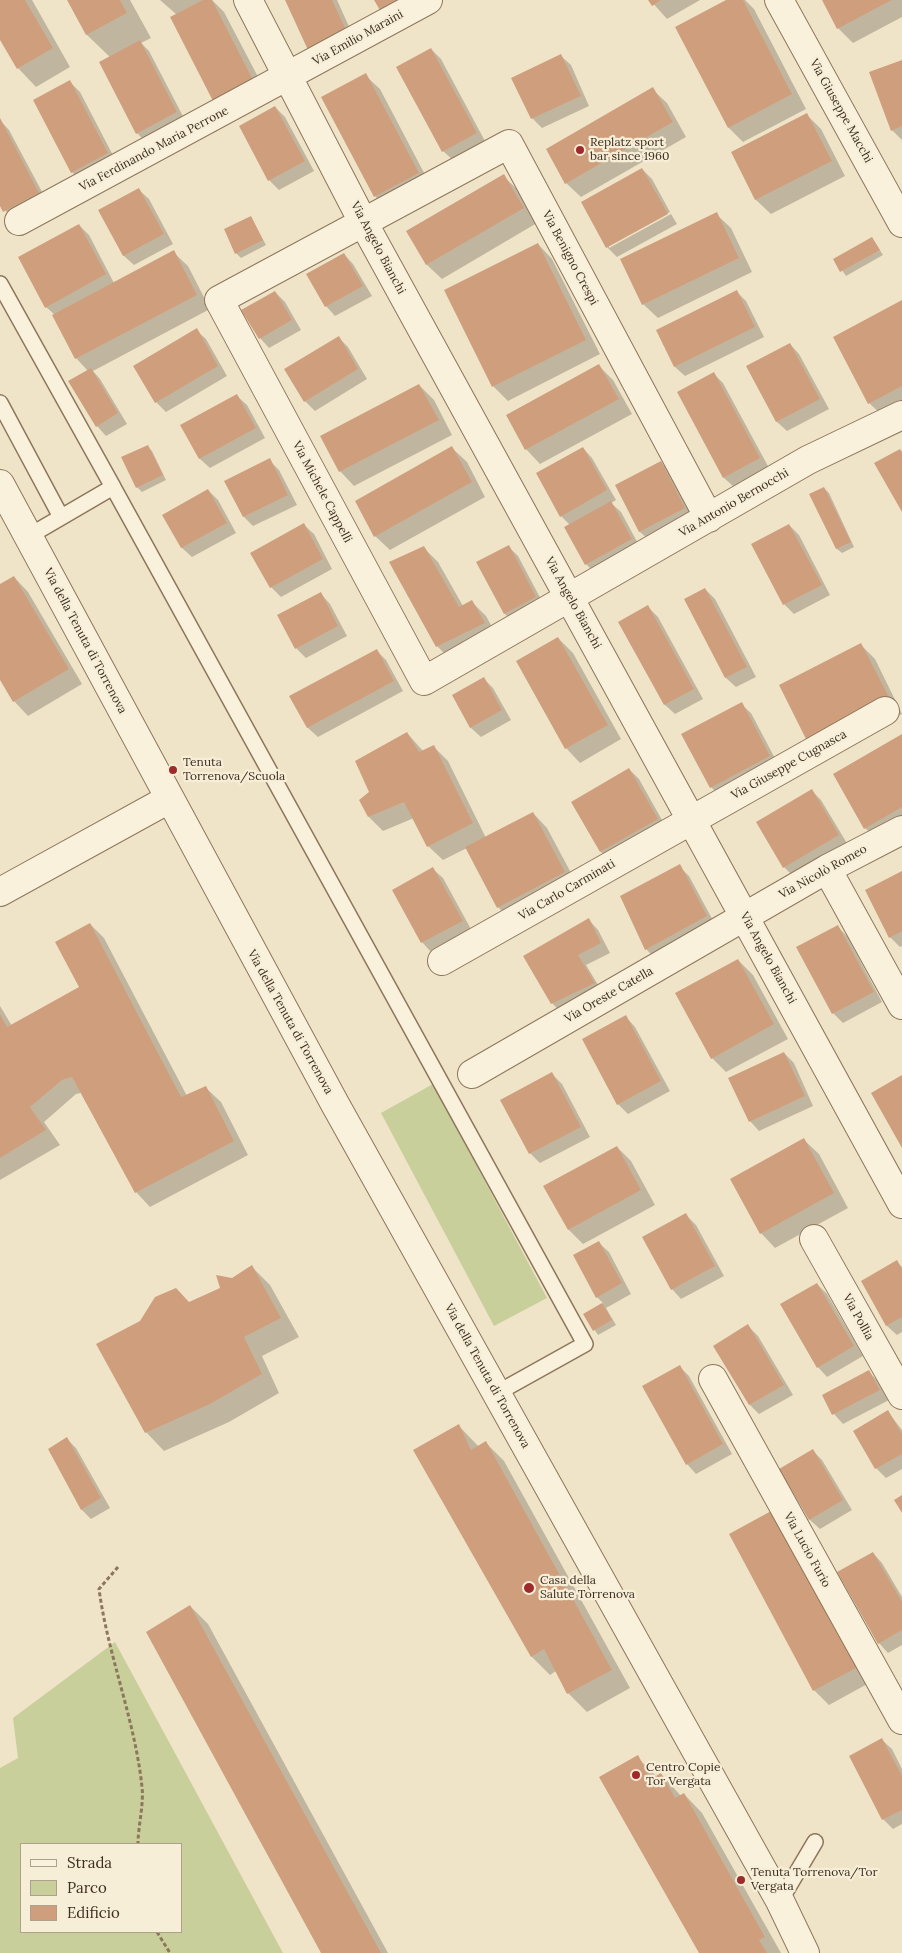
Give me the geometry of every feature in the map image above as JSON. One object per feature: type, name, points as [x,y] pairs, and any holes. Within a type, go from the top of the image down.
[{"type":"street","name":"Via Angelo Bianchi","points":[[248,0],[364,222],[902,1204]]},
{"type":"street","name":"Via Emilio Maraini","points":[[289,76],[428,0]]},
{"type":"street","name":"Via Giuseppe Macchi","points":[[779,0],[902,222]]},
{"type":"street","name":"Via Ferdinando Maria Perrone","points":[[19,221],[289,76]]},
{"type":"street","name":"Via Benigno Crespi","points":[[364,222],[509,144],[709,518]]},
{"type":"street","name":"Via Michele Cappelli","points":[[364,222],[219,300],[424,681],[569,597]]},
{"type":"street","name":"Via Antonio Bernocchi","points":[[569,597],[808,460],[902,415]]},
{"type":"street","name":"Via della Tenuta di Torrenova","points":[[0,484],[340,1112],[780,1901],[805,1953]]},
{"type":"street","name":"Via Giuseppe Cugnasca","points":[[692,818],[885,711]]},
{"type":"street","points":[[0,892],[169,799]]},
{"type":"street","name":"Via Carlo Carminati","points":[[442,961],[692,818]]},
{"type":"street","name":"Via Nicolò Romeo","points":[[745,916],[827,869],[902,830]]},
{"type":"street","points":[[827,869],[902,1005]]},
{"type":"street","name":"Via Oreste Catella","points":[[472,1074],[745,916]]},
{"type":"street","name":"Via Pollia","points":[[814,1239],[902,1396]]},
{"type":"street","name":"Via Lucio Furio","points":[[713,1379],[902,1720]]},
{"type":"lane","points":[[0,284],[584,1344],[497,1394]]},
{"type":"lane","points":[[0,403],[61,517]]},
{"type":"lane","points":[[29,536],[113,487]]},
{"type":"lane","points":[[780,1901],[815,1842]]},
{"type":"path","points":[[118,1567],[99,1589],[111,1654],[137,1748],[142,1790],[138,1843]]},
{"type":"path","points":[[158,1933],[170,1953]]},
{"type":"green space","points":[[433,1084],[547,1298],[494,1326],[381,1113]]},
{"type":"green space","points":[[115,1642],[283,1953],[0,1953],[0,1768],[18,1758],[13,1718]]},
{"type":"building","points":[[0,0],[25,0],[53,48],[17,69],[0,40]]},
{"type":"building","points":[[67,0],[120,0],[127,13],[86,35]]},
{"type":"building","points":[[203,0],[212,0],[253,80],[213,101],[170,17]]},
{"type":"building","points":[[285,0],[332,0],[347,32],[308,50]]},
{"type":"building","points":[[374,0],[402,0],[381,12]]},
{"type":"building","points":[[648,0],[661,0],[652,6]]},
{"type":"building","points":[[726,0],[743,0],[792,94],[728,128],[675,27]]},
{"type":"building","points":[[822,0],[892,0],[837,29]]},
{"type":"building","points":[[140,40],[177,112],[136,134],[99,62]]},
{"type":"building","points":[[431,48],[477,133],[442,152],[396,67]]},
{"type":"building","points":[[561,54],[581,96],[531,119],[511,78]]},
{"type":"building","points":[[902,60],[902,126],[891,131],[869,72]]},
{"type":"building","points":[[366,73],[419,173],[374,197],[321,97]]},
{"type":"building","points":[[70,80],[108,153],[71,173],[33,100]]},
{"type":"building","points":[[653,87],[673,122],[565,184],[546,149]]},
{"type":"building","points":[[275,106],[305,161],[268,181],[239,126]]},
{"type":"building","points":[[807,113],[832,161],[755,200],[731,152]]},
{"type":"building","points":[[0,118],[39,193],[3,212],[0,206]]},
{"type":"building","points":[[642,168],[668,214],[606,248],[581,202]]},
{"type":"building","points":[[504,174],[524,208],[426,265],[406,231]]},
{"type":"building","points":[[139,188],[164,234],[123,256],[98,210]]},
{"type":"building","points":[[717,212],[739,258],[642,305],[620,259]]},
{"type":"building","points":[[251,216],[263,240],[235,254],[224,229]]},
{"type":"building","points":[[79,224],[106,274],[45,308],[18,257]]},
{"type":"building","points":[[872,237],[880,250],[840,272],[833,259]]},
{"type":"building","points":[[538,243],[586,340],[492,387],[444,290]]},
{"type":"building","points":[[174,250],[197,295],[75,359],[52,315]]},
{"type":"building","points":[[344,253],[363,286],[325,307],[306,274]]},
{"type":"building","points":[[737,290],[755,327],[674,367],[656,330]]},
{"type":"building","points":[[275,291],[292,320],[259,339],[241,310]]},
{"type":"building","points":[[902,300],[902,386],[868,404],[833,337]]},
{"type":"building","points":[[197,328],[218,366],[155,403],[133,366]]},
{"type":"building","points":[[339,336],[358,369],[304,402],[284,369]]},
{"type":"building","points":[[790,343],[820,399],[776,422],[746,366]]},
{"type":"building","points":[[599,364],[619,399],[525,450],[506,415]]},
{"type":"building","points":[[91,368],[118,413],[96,427],[68,381]]},
{"type":"building","points":[[714,372],[760,458],[723,478],[677,392]]},
{"type":"building","points":[[419,384],[439,420],[339,472],[320,436]]},
{"type":"building","points":[[237,394],[256,428],[199,459],[180,425]]},
{"type":"building","points":[[148,445],[163,475],[136,488],[121,457]]},
{"type":"building","points":[[452,446],[472,482],[374,537],[355,501]]},
{"type":"building","points":[[583,447],[607,490],[560,517],[536,473]]},
{"type":"building","points":[[900,449],[902,452],[902,512],[874,463]]},
{"type":"building","points":[[270,458],[288,495],[243,517],[224,481]]},
{"type":"building","points":[[661,461],[685,508],[639,532],[615,485]]},
{"type":"building","points":[[824,487],[851,542],[836,549],[809,494]]},
{"type":"building","points":[[208,489],[227,523],[181,548],[162,515]]},
{"type":"building","points":[[611,501],[632,539],[585,565],[564,527]]},
{"type":"building","points":[[304,523],[323,559],[270,588],[250,553]]},
{"type":"building","points":[[789,524],[822,585],[783,605],[751,544]]},
{"type":"building","points":[[509,545],[536,597],[504,614],[476,562]]},
{"type":"building","points":[[424,546],[459,607],[472,600],[485,623],[436,647],[389,562]]},
{"type":"building","points":[[14,576],[69,669],[13,702],[0,680],[0,584]]},
{"type":"building","points":[[705,588],[747,667],[725,678],[684,599]]},
{"type":"building","points":[[321,592],[338,626],[295,649],[277,615]]},
{"type":"building","points":[[648,605],[694,689],[664,705],[618,622]]},
{"type":"building","points":[[558,637],[608,725],[565,749],[516,661]]},
{"type":"building","points":[[861,643],[890,699],[807,741],[779,685]]},
{"type":"building","points":[[377,649],[394,681],[307,728],[289,696]]},
{"type":"building","points":[[484,677],[502,710],[470,728],[452,695]]},
{"type":"building","points":[[742,702],[770,756],[710,788],[681,734]]},
{"type":"building","points":[[407,732],[419,752],[434,745],[473,823],[427,847],[404,802],[368,817],[359,800],[369,792],[355,761]]},
{"type":"building","points":[[902,734],[902,807],[864,829],[833,774]]},
{"type":"building","points":[[629,768],[658,819],[600,852],[571,802]]},
{"type":"building","points":[[812,789],[839,835],[783,868],[756,822]]},
{"type":"building","points":[[533,812],[565,872],[497,908],[465,847]]},
{"type":"building","points":[[680,864],[707,916],[645,950],[620,896]]},
{"type":"building","points":[[433,867],[463,921],[421,943],[392,890]]},
{"type":"building","points":[[902,871],[902,931],[889,938],[865,890]]},
{"type":"building","points":[[589,918],[601,943],[578,955],[595,983],[551,1004],[523,956]]},
{"type":"building","points":[[90,923],[181,1097],[206,1086],[234,1141],[135,1193],[72,1077],[62,1080],[30,1107],[46,1130],[0,1158],[0,1014],[7,1027],[79,987],[55,942]]},
{"type":"building","points":[[838,925],[874,992],[832,1014],[796,947]]},
{"type":"building","points":[[738,959],[774,1024],[711,1059],[675,993]]},
{"type":"building","points":[[626,1015],[661,1081],[617,1105],[582,1039]]},
{"type":"building","points":[[784,1052],[805,1096],[749,1122],[728,1078]]},
{"type":"building","points":[[552,1072],[581,1127],[529,1154],[500,1100]]},
{"type":"building","points":[[902,1075],[902,1148],[871,1093]]},
{"type":"building","points":[[804,1138],[834,1193],[760,1234],[730,1179]]},
{"type":"building","points":[[617,1146],[641,1190],[568,1230],[543,1186]]},
{"type":"building","points":[[686,1213],[715,1266],[671,1290],[642,1237]]},
{"type":"building","points":[[599,1241],[622,1283],[596,1298],[573,1255]]},
{"type":"building","points":[[897,1260],[902,1269],[902,1317],[886,1326],[861,1281]]},
{"type":"building","points":[[252,1265],[281,1318],[244,1337],[262,1374],[210,1404],[145,1433],[96,1344],[140,1321],[155,1297],[176,1288],[189,1302],[220,1288],[216,1275],[232,1278]]},
{"type":"building","points":[[817,1283],[854,1346],[817,1368],[780,1304]]},
{"type":"building","points":[[602,1303],[612,1320],[593,1331],[583,1314]]},
{"type":"building","points":[[748,1324],[784,1385],[749,1405],[713,1346]]},
{"type":"building","points":[[680,1365],[723,1444],[686,1465],[642,1386]]},
{"type":"building","points":[[869,1370],[880,1390],[832,1415],[822,1395]]},
{"type":"building","points":[[888,1410],[902,1434],[902,1454],[875,1469],[853,1431]]},
{"type":"building","name":"Casa della Salute Torrenova","points":[[459,1424],[471,1450],[486,1441],[612,1670],[567,1694],[544,1649],[531,1657],[413,1450]]},
{"type":"building","points":[[67,1437],[101,1498],[81,1510],[48,1449]]},
{"type":"building","points":[[813,1449],[843,1500],[809,1520],[779,1469]]},
{"type":"building","points":[[902,1495],[902,1513],[894,1500]]},
{"type":"building","points":[[773,1510],[858,1667],[813,1691],[729,1534]]},
{"type":"building","points":[[873,1552],[902,1602],[902,1630],[878,1644],[837,1572]]},
{"type":"building","points":[[190,1605],[381,1953],[321,1953],[146,1632]]},
{"type":"building","points":[[882,1738],[902,1776],[902,1810],[882,1820],[849,1756]]},
{"type":"building","points":[[638,1755],[651,1779],[661,1773],[675,1798],[684,1793],[765,1937],[759,1940],[767,1953],[699,1953],[599,1777]]},
{"type":"place","name":"Replatz sport bar since 1960","points":[[580,150]]},
{"type":"place","name":"Tenuta Torrenova/Scuola","points":[[173,770]]},
{"type":"place","name":"Casa della Salute Torrenova","points":[[529,1588]]},
{"type":"place","name":"Centro Copie Tor Vergata","points":[[636,1775]]},
{"type":"place","name":"Tenuta Torrenova/Tor Vergata","points":[[741,1880]]}]
